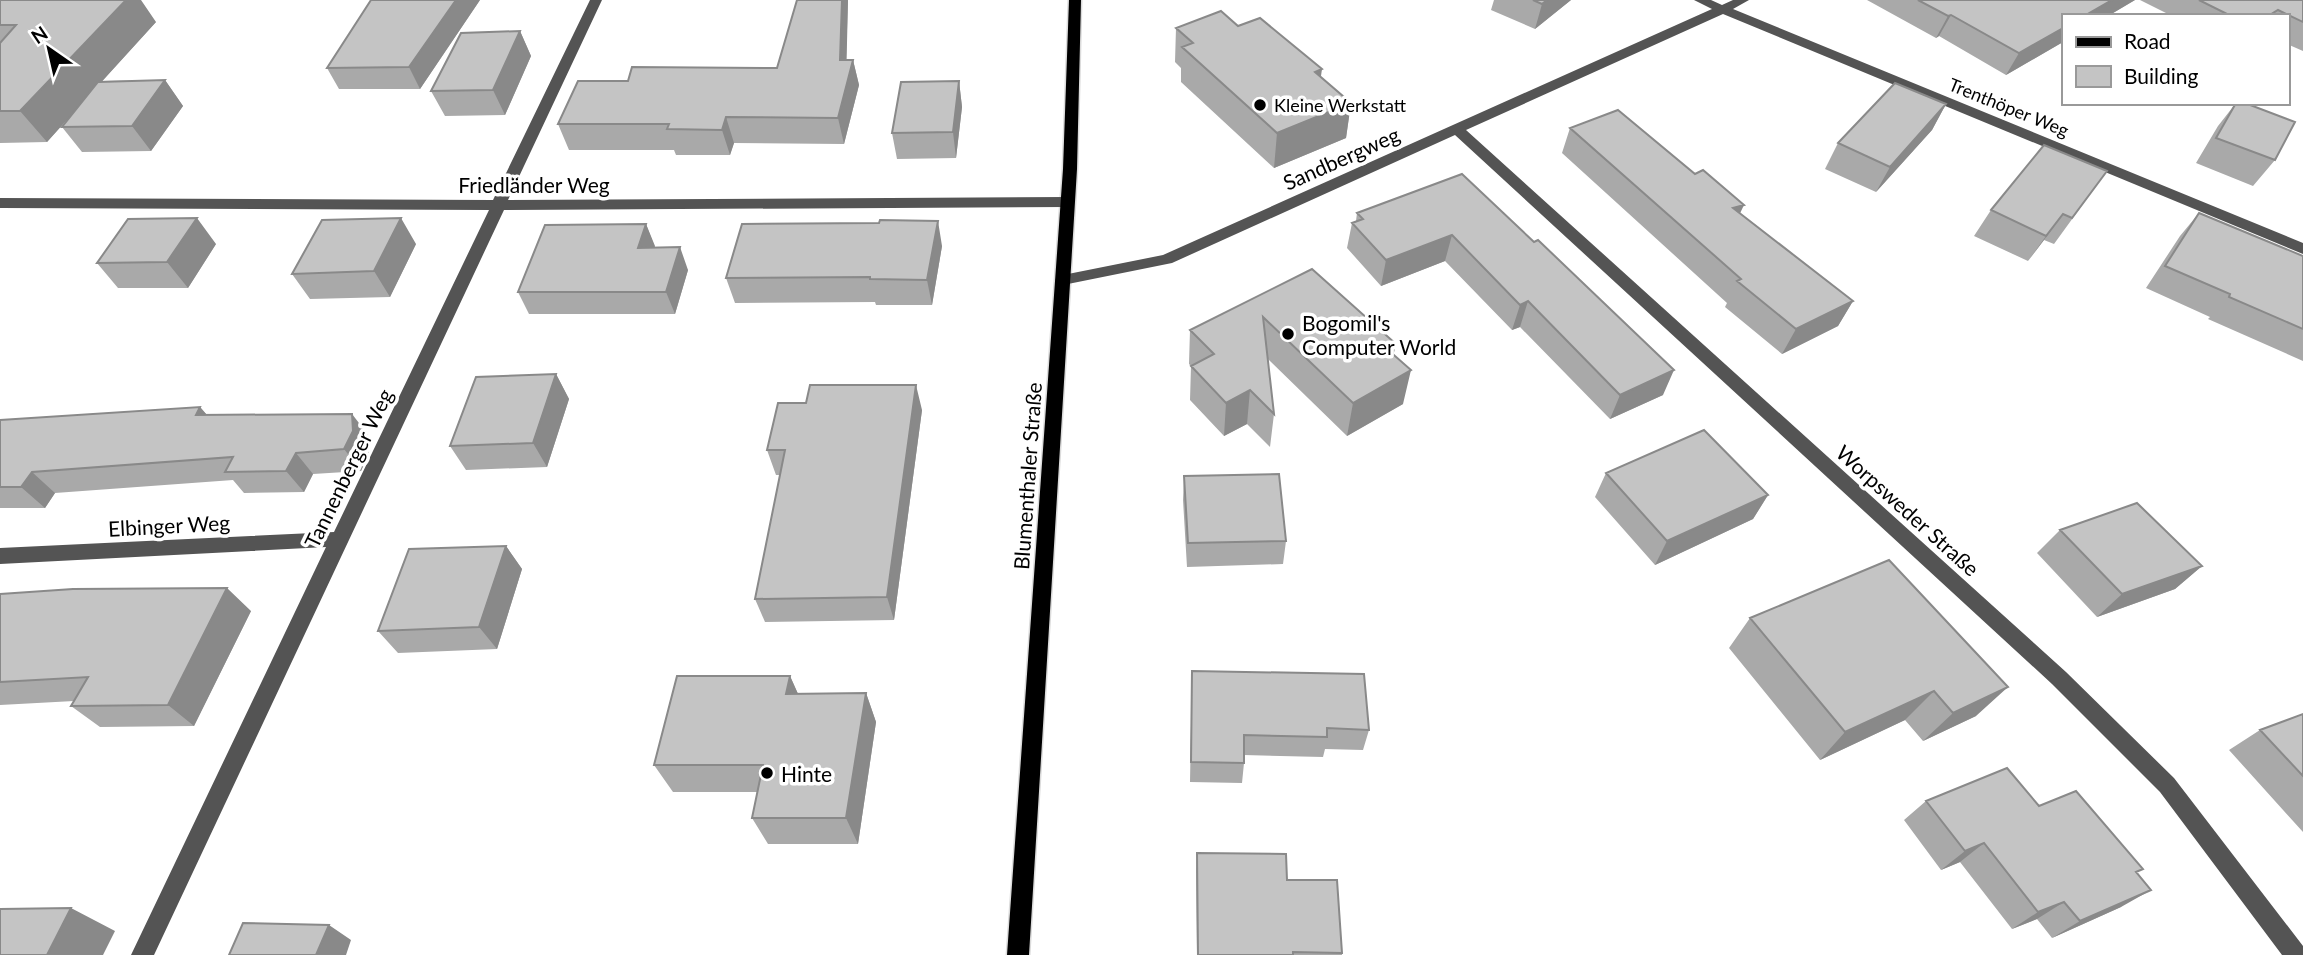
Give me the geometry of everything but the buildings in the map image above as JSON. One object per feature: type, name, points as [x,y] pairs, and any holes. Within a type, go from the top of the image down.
[{"type":"main road","name":"Blumenthaler Straße","points":[[1018,955],[1063,280],[1075,0]]},
{"type":"street","name":"Tannenberger Weg","points":[[142,955],[596,0]]},
{"type":"street","name":"Trenthöper Weg","points":[[1700,0],[2303,249]]},
{"type":"street","name":"Sandbergweg","points":[[1063,280],[1167,259],[1743,0]]},
{"type":"street","name":"Worpsweder Straße","points":[[1457,130],[2059,678],[2167,786],[2296,955]]},
{"type":"street","name":"Friedländer Weg","points":[[0,203],[500,205],[1067,202]]},
{"type":"street","name":"Elbinger Weg","points":[[0,556],[340,539]]},
{"type":"place","name":"Kleine Werkstatt","points":[[1260,105]]},
{"type":"place","name":"Bogomil's Computer World","points":[[1288,334]]},
{"type":"place","name":"Hinte","points":[[767,773]]}]
